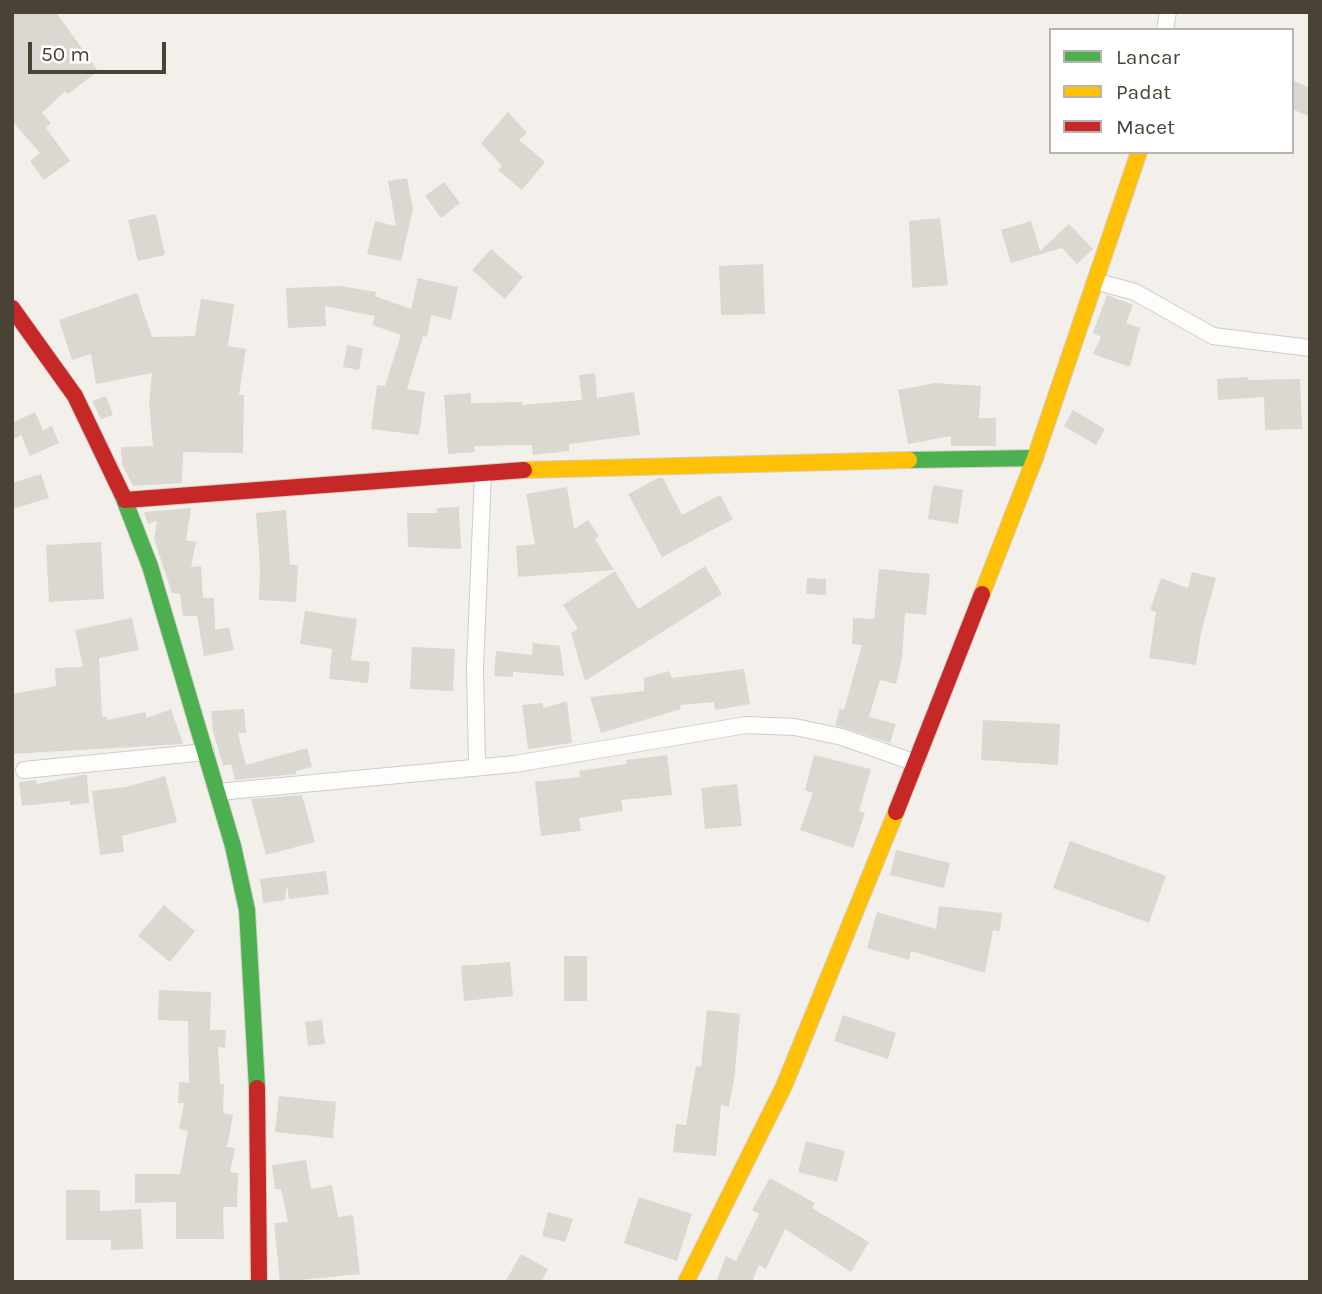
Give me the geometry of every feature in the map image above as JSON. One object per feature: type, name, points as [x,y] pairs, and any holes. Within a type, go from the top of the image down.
[{"type":"street","points":[[686,1282],[783,1086],[916,763],[1035,458],[1098,282],[1138,154]]},
{"type":"street","points":[[1098,282],[1135,292],[1213,336],[1310,348]]},
{"type":"street","points":[[12,308],[75,396],[125,500],[150,566],[218,792],[247,910],[256,1037],[259,1282]]},
{"type":"street","points":[[125,500],[568,467],[1035,458]]},
{"type":"street","points":[[477,765],[475,668],[483,473]]},
{"type":"street","points":[[218,792],[477,765],[515,764],[746,725],[795,727],[842,737],[916,763]]},
{"type":"street","points":[[24,770],[206,752]]},
{"type":"building","points":[[12,12],[56,12],[98,71],[68,94],[65,91],[42,113],[51,123],[46,128],[70,161],[44,180],[30,161],[40,153],[12,121]]},
{"type":"building","points":[[1294,81],[1310,88],[1310,117],[1294,110]]},
{"type":"building","points":[[508,112],[527,133],[519,140],[545,162],[522,190],[498,170],[502,166],[481,143]]},
{"type":"building","points":[[407,178],[413,209],[401,261],[367,254],[375,221],[396,226],[388,181]]},
{"type":"building","points":[[444,182],[460,203],[441,218],[425,196]]},
{"type":"building","points":[[156,214],[165,255],[138,261],[128,220]]},
{"type":"building","points":[[940,218],[948,285],[912,288],[909,221]]},
{"type":"building","points":[[1031,221],[1040,251],[1069,224],[1093,249],[1077,264],[1062,248],[1011,263],[1001,230]]},
{"type":"building","points":[[491,249],[523,277],[505,299],[472,270]]},
{"type":"building","points":[[763,264],[765,314],[721,315],[719,266]]},
{"type":"building","points":[[418,278],[458,287],[451,320],[431,315],[427,337],[423,336],[407,389],[425,392],[419,435],[371,429],[377,385],[385,386],[401,335],[372,325],[375,316],[325,306],[326,326],[288,328],[286,288],[341,286],[376,292],[375,296],[411,309]]},
{"type":"building","points":[[137,293],[152,337],[195,336],[201,299],[234,304],[228,346],[246,349],[239,395],[244,395],[243,453],[183,452],[182,483],[133,486],[122,464],[121,447],[153,446],[149,403],[152,373],[96,384],[91,354],[72,360],[59,320]]},
{"type":"building","points":[[1107,295],[1133,305],[1126,323],[1140,328],[1130,367],[1093,354],[1101,337],[1093,333]]},
{"type":"building","points":[[347,345],[363,348],[359,370],[343,367]]},
{"type":"building","points":[[595,373],[597,398],[634,392],[640,435],[569,444],[569,451],[533,455],[532,445],[474,446],[475,452],[448,454],[444,395],[471,393],[471,403],[522,402],[522,405],[582,400],[579,375]]},
{"type":"building","points":[[1248,377],[1248,380],[1300,379],[1302,429],[1265,430],[1264,397],[1218,400],[1217,379]]},
{"type":"building","points":[[935,383],[981,386],[979,418],[996,418],[996,446],[951,446],[951,436],[908,444],[898,390]]},
{"type":"building","points":[[106,396],[113,415],[101,419],[92,401]]},
{"type":"building","points":[[1073,410],[1105,429],[1096,445],[1064,426]]},
{"type":"building","points":[[35,412],[43,430],[52,426],[59,443],[30,456],[21,435],[12,440],[12,423]]},
{"type":"building","points":[[41,474],[49,498],[12,509],[12,483]]},
{"type":"building","points":[[663,478],[682,515],[720,495],[733,519],[662,557],[628,494]]},
{"type":"building","points":[[933,485],[963,490],[958,524],[928,519]]},
{"type":"building","points":[[567,487],[574,529],[588,520],[599,536],[595,539],[614,570],[518,577],[516,546],[535,544],[526,494]]},
{"type":"building","points":[[459,507],[461,549],[408,547],[407,513],[437,513],[437,508]]},
{"type":"building","points":[[191,508],[186,540],[196,542],[191,567],[201,566],[203,598],[214,598],[215,630],[229,627],[234,650],[204,656],[197,616],[183,616],[180,594],[172,593],[154,539],[157,521],[148,524],[144,512]]},
{"type":"building","points":[[286,510],[290,565],[298,565],[296,602],[259,600],[260,567],[256,513]]},
{"type":"building","points":[[101,542],[104,599],[49,602],[46,545]]},
{"type":"building","points":[[705,566],[722,594],[585,681],[571,633],[578,629],[563,605],[615,571],[638,609]]},
{"type":"building","points":[[879,569],[930,574],[926,615],[905,613],[902,658],[896,684],[880,680],[869,717],[896,724],[890,743],[835,725],[840,708],[844,710],[862,645],[852,644],[853,618],[874,619]]},
{"type":"building","points":[[1192,572],[1216,578],[1201,633],[1196,665],[1149,658],[1156,612],[1150,610],[1161,578],[1188,588]]},
{"type":"building","points":[[807,578],[826,579],[826,595],[806,594]]},
{"type":"building","points":[[305,611],[357,619],[351,660],[370,662],[368,683],[329,679],[332,649],[300,644]]},
{"type":"building","points":[[132,618],[139,650],[99,658],[102,717],[107,717],[107,720],[145,712],[147,718],[171,709],[183,744],[12,754],[12,694],[56,686],[55,668],[83,667],[75,630]]},
{"type":"building","points":[[533,643],[560,646],[564,676],[513,672],[513,677],[494,676],[496,651],[532,655]]},
{"type":"building","points":[[412,647],[455,649],[453,691],[410,689]]},
{"type":"building","points":[[744,669],[750,704],[715,710],[714,702],[680,705],[681,709],[601,733],[590,697],[644,691],[644,678],[669,671],[672,678]]},
{"type":"building","points":[[567,701],[572,743],[528,749],[522,705],[542,703],[544,708]]},
{"type":"building","points":[[244,709],[246,733],[238,733],[246,765],[307,748],[312,767],[296,771],[296,774],[235,780],[231,764],[223,766],[213,731],[211,711]]},
{"type":"building","points":[[983,720],[1060,724],[1058,765],[981,760]]},
{"type":"building","points":[[667,755],[672,795],[621,800],[623,811],[579,818],[581,831],[541,836],[535,782],[580,777],[579,771],[627,764],[626,760]]},
{"type":"building","points":[[814,755],[871,769],[859,811],[865,813],[853,848],[800,830],[813,793],[805,790]]},
{"type":"building","points":[[87,774],[89,803],[70,805],[70,801],[22,806],[19,782],[36,780],[37,784]]},
{"type":"building","points":[[165,776],[177,822],[122,836],[124,852],[100,855],[92,791],[126,787]]},
{"type":"building","points":[[737,784],[742,826],[705,829],[701,788]]},
{"type":"building","points":[[302,795],[315,842],[266,855],[251,799]]},
{"type":"building","points":[[1070,841],[1166,876],[1149,923],[1053,888]]},
{"type":"building","points":[[896,850],[950,863],[944,888],[890,875]]},
{"type":"building","points":[[326,871],[329,894],[289,899],[287,885],[285,900],[263,903],[260,879]]},
{"type":"building","points":[[164,905],[195,931],[170,962],[138,936]]},
{"type":"building","points":[[939,906],[1002,913],[1000,931],[993,930],[985,973],[911,951],[909,960],[867,948],[877,912],[936,929]]},
{"type":"building","points":[[564,956],[587,956],[587,1001],[564,1001]]},
{"type":"building","points":[[510,962],[513,996],[464,1001],[461,966]]},
{"type":"building","points":[[159,990],[211,992],[210,1030],[226,1030],[225,1048],[218,1047],[220,1084],[224,1084],[223,1113],[233,1115],[227,1147],[235,1148],[230,1172],[238,1173],[237,1207],[223,1207],[224,1239],[176,1239],[176,1202],[135,1203],[135,1174],[180,1174],[188,1131],[179,1129],[184,1103],[178,1103],[179,1082],[189,1083],[188,1021],[158,1020]]},
{"type":"building","points":[[707,1010],[740,1014],[735,1073],[729,1107],[721,1105],[716,1156],[673,1152],[676,1124],[686,1125],[696,1066],[701,1067]]},
{"type":"building","points":[[843,1015],[896,1033],[888,1059],[834,1041]]},
{"type":"building","points":[[322,1020],[325,1044],[308,1046],[305,1022]]},
{"type":"building","points":[[279,1096],[336,1102],[333,1138],[275,1132]]},
{"type":"building","points":[[806,1141],[845,1151],[837,1182],[798,1172]]},
{"type":"building","points":[[306,1160],[311,1189],[332,1185],[338,1217],[353,1215],[360,1274],[280,1282],[274,1223],[288,1222],[281,1189],[275,1189],[272,1165]]},
{"type":"building","points":[[770,1178],[815,1203],[812,1208],[869,1242],[851,1272],[785,1229],[766,1269],[759,1265],[752,1282],[716,1282],[726,1256],[736,1261],[759,1214],[752,1210]]},
{"type":"building","points":[[66,1190],[100,1190],[100,1211],[141,1209],[143,1249],[111,1250],[111,1240],[66,1240]]},
{"type":"building","points":[[639,1197],[692,1214],[677,1261],[624,1243]]},
{"type":"building","points":[[548,1212],[573,1219],[565,1242],[542,1236]]},
{"type":"building","points":[[521,1254],[548,1269],[541,1282],[505,1282]]},
{"type":"traffic: fast","points":[[909,460],[1035,458]]},
{"type":"traffic: fast","points":[[122,494],[150,566],[233,846],[247,910],[257,1088]]},
{"type":"traffic: slow","points":[[982,594],[1035,458],[1138,154]]},
{"type":"traffic: slow","points":[[524,470],[909,460]]},
{"type":"traffic: slow","points":[[686,1282],[784,1086],[896,812]]},
{"type":"traffic: jam","points":[[12,308],[75,396],[122,494]]},
{"type":"traffic: jam","points":[[125,500],[524,470]]},
{"type":"traffic: jam","points":[[896,812],[982,594]]},
{"type":"traffic: jam","points":[[257,1088],[259,1282]]}]
